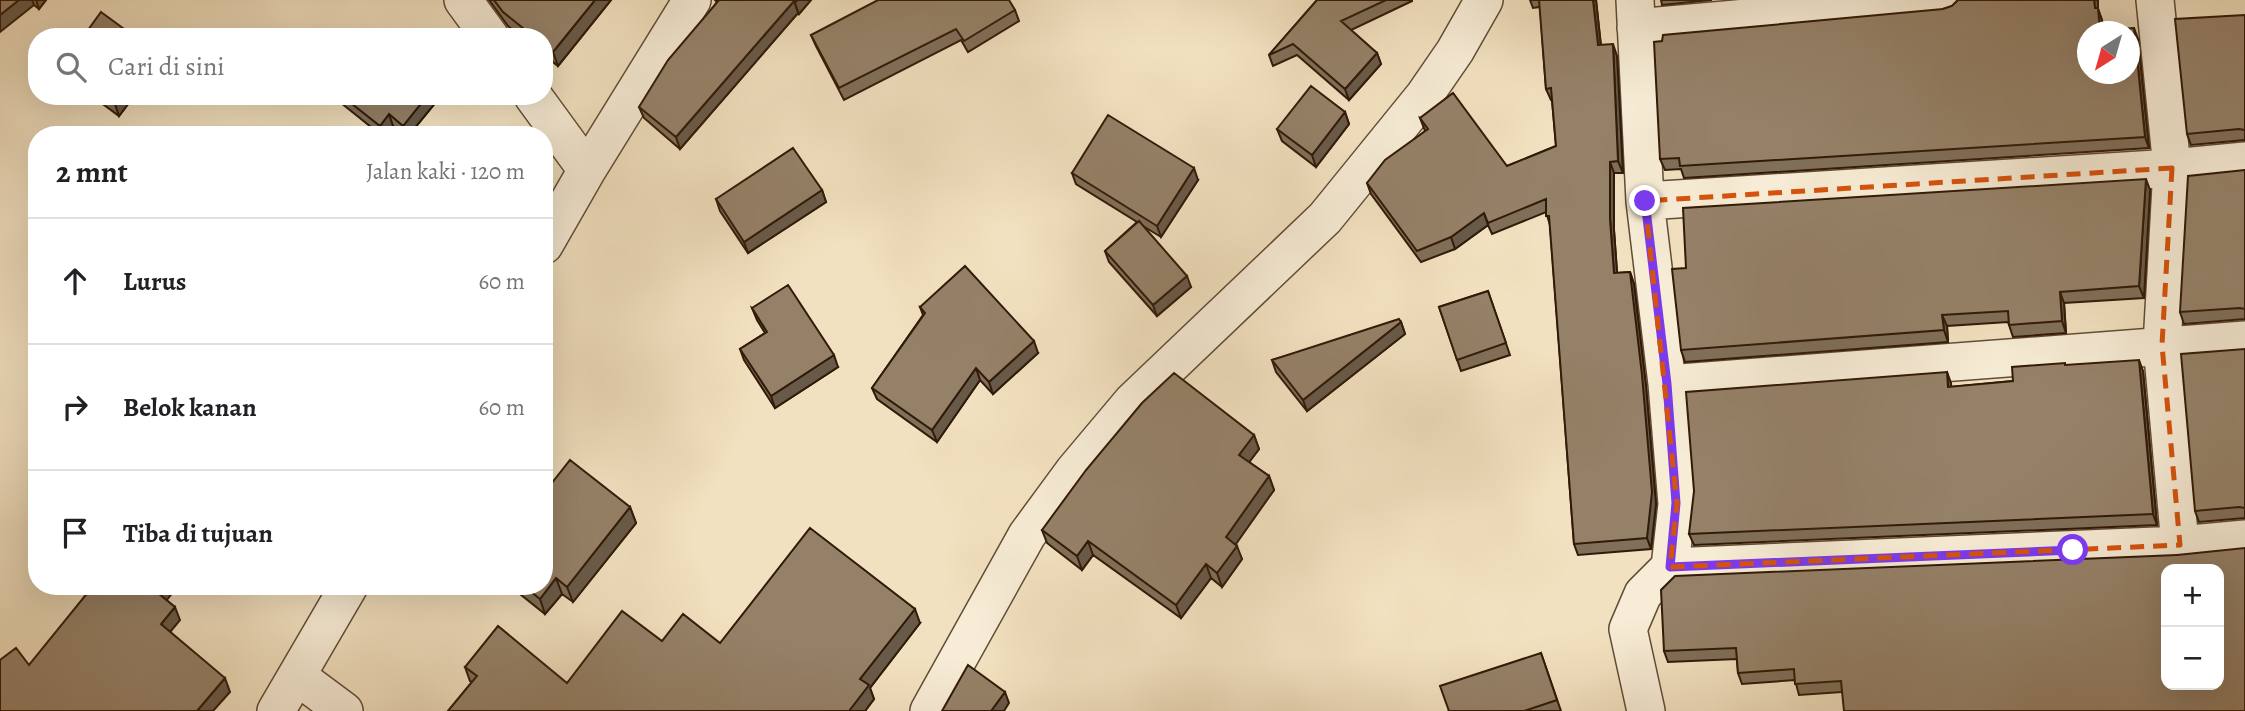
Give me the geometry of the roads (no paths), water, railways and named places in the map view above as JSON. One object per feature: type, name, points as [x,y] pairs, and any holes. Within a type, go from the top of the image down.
[{"type":"street","points":[[463,0],[483,28]]},
{"type":"street","points":[[553,229],[692,0]]},
{"type":"street","points":[[929,711],[1027,535],[1074,471],[1132,402],[1325,218],[1424,96],[1455,51],[1484,0]]},
{"type":"street","points":[[1646,711],[1629,628],[1643,594],[1670,567],[1676,503],[1667,384],[1645,201],[1635,14],[1945,0]]},
{"type":"street","points":[[2155,0],[2172,169],[2162,345],[2180,545]]},
{"type":"street","points":[[540,105],[587,170]]},
{"type":"street","points":[[1645,201],[2172,169],[2245,161]]},
{"type":"street","points":[[1667,384],[2245,340]]},
{"type":"street","points":[[1670,567],[2180,545],[2245,539]]},
{"type":"street","points":[[276,711],[344,595]]},
{"type":"street","points":[[297,676],[344,711]]}]
